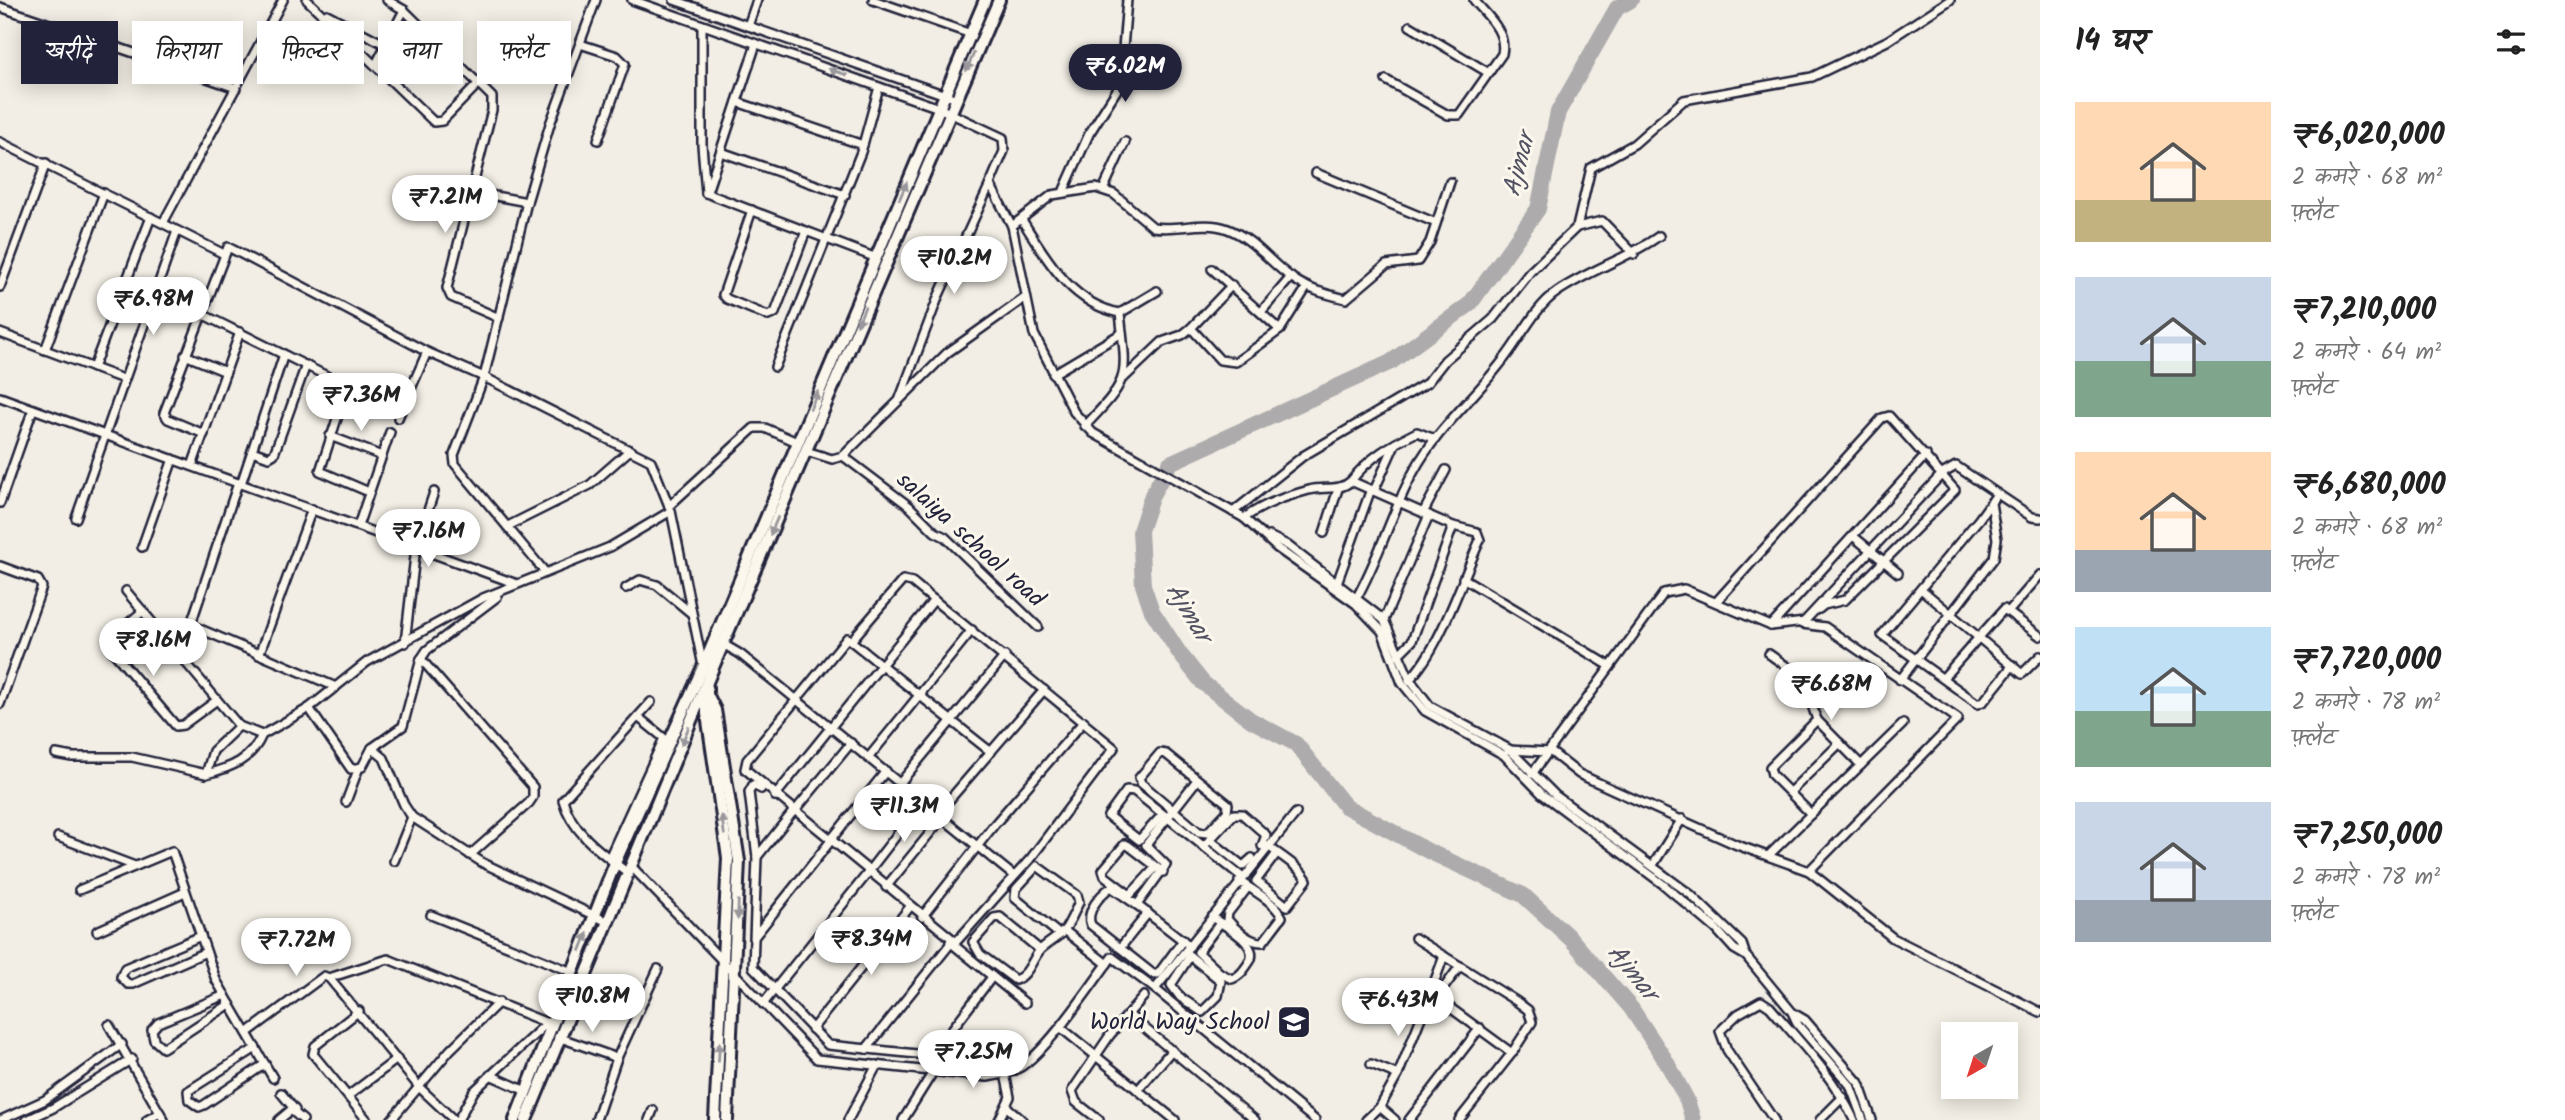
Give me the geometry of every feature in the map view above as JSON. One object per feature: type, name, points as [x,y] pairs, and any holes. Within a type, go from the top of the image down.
[{"type":"street","points":[[163,223],[283,0]]},
{"type":"street","points":[[307,0],[437,123],[478,84],[492,97],[492,110],[469,191],[447,288],[451,297],[499,318]]},
{"type":"street","points":[[387,0],[404,10],[477,83]]},
{"type":"street","points":[[545,572],[454,459],[484,377],[527,202],[550,124],[596,0]]},
{"type":"street","points":[[632,0],[943,110],[1003,138],[1004,151],[939,295],[899,401]]},
{"type":"street","points":[[674,0],[950,96]]},
{"type":"street","points":[[748,26],[757,0]]},
{"type":"street","points":[[873,0],[971,34]]},
{"type":"street","points":[[950,96],[985,0]]},
{"type":"street","points":[[612,860],[703,667],[874,257],[943,110],[999,0]]},
{"type":"street","points":[[1064,190],[1089,134],[1120,85],[1127,0]]},
{"type":"street","points":[[1386,80],[1453,117],[1464,110],[1502,54],[1503,37],[1474,0]]},
{"type":"street","points":[[1577,227],[1591,168],[1634,144],[1684,100],[1812,77],[1887,41],[1950,0]]},
{"type":"street","points":[[0,7],[236,88]]},
{"type":"street","points":[[317,9],[378,41]]},
{"type":"street","points":[[398,21],[404,10]]},
{"type":"street","points":[[702,25],[702,145],[706,193]]},
{"type":"street","points":[[1409,26],[1489,74]]},
{"type":"street","points":[[580,44],[622,58],[625,64],[598,140]]},
{"type":"street","points":[[706,193],[722,152],[756,44]]},
{"type":"street","points":[[376,64],[378,60]]},
{"type":"street","points":[[775,367],[845,195],[863,145],[879,87]]},
{"type":"street","points":[[737,102],[863,145]]},
{"type":"street","points":[[526,1120],[558,1037],[806,451],[943,110]]},
{"type":"street","points":[[0,142],[224,254]]},
{"type":"street","points":[[1103,190],[1125,142]]},
{"type":"street","points":[[722,152],[845,195]]},
{"type":"street","points":[[0,287],[46,163]]},
{"type":"street","points":[[1316,173],[1436,223]]},
{"type":"street","points":[[1012,226],[1043,200],[1064,190],[1103,190],[1129,205],[1153,227],[1200,225],[1224,228],[1246,237],[1291,277],[1307,287],[1346,299],[1386,265],[1418,261],[1430,243],[1450,182]]},
{"type":"street","points":[[990,184],[1012,226],[1034,334],[1053,374],[1085,426],[1244,518],[1277,548],[1370,616],[1382,631],[1406,681],[1444,716],[1472,727],[1653,865],[1667,882],[1746,956],[1792,1012],[1798,1025],[1850,1085],[1863,1120]]},
{"type":"street","points":[[469,191],[527,202]]},
{"type":"street","points":[[45,350],[103,193]]},
{"type":"street","points":[[706,193],[874,257]]},
{"type":"street","points":[[752,210],[723,295],[768,316],[775,313],[806,231]]},
{"type":"street","points":[[93,368],[150,217]]},
{"type":"street","points":[[1022,220],[1058,276],[1095,306],[1120,313],[1157,291]]},
{"type":"street","points":[[1233,512],[1303,456],[1427,383],[1446,360],[1493,318],[1530,272],[1577,227],[1602,221],[1634,254]]},
{"type":"street","points":[[76,518],[177,230]]},
{"type":"street","points":[[1357,597],[1374,568],[1414,470],[1460,407],[1497,369],[1554,294],[1583,276],[1634,254],[1659,236]]},
{"type":"street","points":[[204,434],[165,416],[200,313],[228,247],[426,352],[484,377],[651,461],[670,509],[707,684],[707,715],[728,858],[715,1120]]},
{"type":"street","points":[[1212,269],[1280,330]]},
{"type":"street","points":[[1261,312],[1291,277]]},
{"type":"street","points":[[1085,426],[1117,393],[1125,377],[1162,342],[1182,335],[1191,328],[1231,285]]},
{"type":"street","points":[[1191,328],[1220,360],[1229,364],[1280,330],[1307,287]]},
{"type":"street","points":[[806,451],[832,459],[843,456],[947,354],[1026,297]]},
{"type":"street","points":[[200,313],[345,387],[320,471],[369,492]]},
{"type":"street","points":[[1120,313],[1125,377]]},
{"type":"street","points":[[192,466],[240,332]]},
{"type":"street","points":[[0,333],[123,379]]},
{"type":"street","points":[[1053,374],[1122,333]]},
{"type":"street","points":[[398,418],[426,352]]},
{"type":"street","points":[[284,354],[192,622],[197,629],[336,687]]},
{"type":"street","points":[[185,355],[226,372]]},
{"type":"street","points":[[252,451],[269,457],[274,454],[306,365]]},
{"type":"street","points":[[0,397],[517,584]]},
{"type":"street","points":[[0,503],[33,409]]},
{"type":"street","points":[[1716,602],[1882,418],[1892,417],[1955,490],[1845,600],[1824,605],[1802,624]]},
{"type":"street","points":[[56,754],[72,758],[132,757],[206,774],[229,769],[256,749],[262,735],[309,708],[367,662],[483,598],[610,547],[670,509],[754,428],[765,428],[797,442]]},
{"type":"street","points":[[802,429],[813,434]]},
{"type":"street","points":[[358,526],[390,432]]},
{"type":"street","points":[[1244,518],[1268,502],[1311,490],[1338,489],[1351,481],[1362,466],[1395,443],[1417,432],[1435,439]]},
{"type":"street","points":[[330,436],[382,456]]},
{"type":"street","points":[[1337,583],[1372,490],[1395,443]]},
{"type":"street","points":[[508,526],[590,485],[630,450]]},
{"type":"street","points":[[1771,626],[1926,455]]},
{"type":"street","name":"salaiya school road","points":[[843,456],[909,506],[935,532],[945,537],[1038,627]]},
{"type":"street","points":[[142,547],[173,459]]},
{"type":"street","points":[[1802,624],[1942,474],[1956,466],[2032,517],[2040,518]]},
{"type":"street","points":[[1384,620],[1446,470]]},
{"type":"street","points":[[1351,481],[1479,536],[1424,664],[1406,681]]},
{"type":"street","points":[[1324,533],[1338,489]]},
{"type":"street","points":[[405,643],[416,547],[434,492]]},
{"type":"street","points":[[1997,494],[1882,635],[1982,704],[2013,666]]},
{"type":"street","points":[[1900,680],[1994,558],[1997,539],[1991,503]]},
{"type":"street","points":[[260,655],[312,509]]},
{"type":"street","points":[[1398,655],[1412,641],[1453,526]]},
{"type":"street","points":[[1265,535],[1287,545],[1384,620],[1406,681]]},
{"type":"street","points":[[1853,536],[1898,573]]},
{"type":"street","points":[[0,566],[38,580],[43,587],[0,705]]},
{"type":"street","points":[[2009,611],[2040,575]]},
{"type":"street","points":[[1463,578],[1610,666]]},
{"type":"street","points":[[626,588],[640,580],[657,585],[692,613]]},
{"type":"street","points":[[850,641],[903,580],[912,582],[1084,721],[1112,745],[1113,752],[1014,876],[956,942],[867,873]]},
{"type":"street","points":[[1532,774],[1551,752],[1664,593],[1684,589],[1771,626],[1825,626],[1958,719],[1809,870]]},
{"type":"street","points":[[1921,589],[2023,674],[2040,656]]},
{"type":"street","points":[[126,591],[239,726],[262,735]]},
{"type":"street","points":[[346,802],[358,770],[372,747],[403,726],[421,659],[432,643],[497,597]]},
{"type":"street","points":[[775,796],[934,600]]},
{"type":"street","points":[[1943,678],[2004,609],[2040,636]]},
{"type":"street","points":[[143,611],[107,642],[125,667],[176,726],[183,725],[217,700]]},
{"type":"street","points":[[869,757],[972,629]]},
{"type":"street","points":[[991,752],[847,638],[747,760],[745,769],[793,812],[1025,1003]]},
{"type":"street","points":[[723,644],[740,654],[1014,876]]},
{"type":"street","points":[[1769,654],[1821,688],[1823,692],[1813,712],[1817,720],[1861,765]]},
{"type":"street","points":[[900,783],[1005,656]]},
{"type":"street","points":[[421,659],[533,787],[533,797],[529,803],[470,855]]},
{"type":"street","points":[[886,887],[991,752],[1044,690]]},
{"type":"street","points":[[709,698],[715,710],[739,861],[736,976],[727,1120]]},
{"type":"street","points":[[651,702],[563,800],[568,818],[612,860],[630,869],[817,1059],[988,1077],[1005,1074],[1022,1067],[1060,1027],[1112,957],[1315,1120]]},
{"type":"street","points":[[309,708],[351,769],[358,770]]},
{"type":"street","points":[[515,1120],[548,1023],[595,916],[612,860],[664,738],[638,717]]},
{"type":"street","points":[[1811,814],[1772,775],[1770,767],[1817,720]]},
{"type":"street","points":[[922,917],[1084,721]]},
{"type":"street","points":[[1768,856],[1903,724]]},
{"type":"street","points":[[206,774],[214,751],[239,726]]},
{"type":"street","points":[[757,857],[851,743]]},
{"type":"street","points":[[1790,792],[1840,743]]},
{"type":"street","points":[[372,747],[384,758],[412,817],[470,855],[608,922]]},
{"type":"street","points":[[1163,752],[1228,804],[1224,815],[1203,834],[1172,810],[1141,783],[1139,778],[1141,772],[1163,752]]},
{"type":"street","points":[[1506,752],[1551,752],[1579,774],[1768,856],[1809,870],[1893,938],[2040,1012]]},
{"type":"street","points":[[1506,752],[1542,794],[1667,882]]},
{"type":"street","points":[[754,936],[886,771]]},
{"type":"street","points":[[1197,780],[1172,810],[1164,817],[1139,840],[1108,816],[1127,790],[1131,790],[1164,817],[1203,847],[1279,910],[1282,917],[1263,942],[1257,943],[1227,919],[1228,913],[1248,887]]},
{"type":"street","points":[[793,812],[757,786],[750,788],[757,857],[753,967],[828,1045],[927,1055],[937,1049],[992,977]]},
{"type":"street","points":[[764,1004],[923,802]]},
{"type":"street","points":[[1183,940],[1158,974],[1150,972],[1091,925],[1090,912],[1111,887],[1183,940],[1189,951],[1221,981],[1218,996],[1202,1012],[1180,997],[1171,985],[1189,951],[1212,917],[1296,813]]},
{"type":"street","points":[[1203,847],[1234,814],[1242,814],[1266,835],[1266,842],[1243,866],[1210,840]]},
{"type":"street","points":[[394,861],[412,817]]},
{"type":"street","points":[[1159,870],[1125,844],[1103,870],[1105,876],[1130,895],[1166,865],[1146,845],[1164,817]]},
{"type":"street","points":[[1653,865],[1682,819]]},
{"type":"street","points":[[58,837],[135,866]]},
{"type":"street","points":[[1268,846],[1277,853],[1307,880],[1287,906],[1256,881],[1277,853]]},
{"type":"street","points":[[79,890],[172,851],[206,952],[225,995],[273,1078]]},
{"type":"street","points":[[1040,950],[1000,917],[994,918],[973,942],[980,954],[1015,980],[1026,974],[1040,950],[1062,933],[1079,902],[1077,895],[1037,866],[1016,888],[1015,898],[1062,933],[1107,964]]},
{"type":"street","points":[[1137,905],[1159,870]]},
{"type":"street","points":[[97,931],[185,892]]},
{"type":"street","points":[[812,1029],[909,908]]},
{"type":"street","points":[[1120,948],[1148,913]]},
{"type":"street","points":[[431,915],[572,972]]},
{"type":"street","points":[[1212,917],[1220,923],[1254,950],[1254,957],[1239,976],[1231,979],[1220,973],[1198,952],[1220,923]]},
{"type":"street","points":[[201,936],[125,968],[121,977],[128,984],[133,984],[206,952]]},
{"type":"street","points":[[1415,938],[1516,1001],[1532,1016],[1529,1030],[1459,1120]]},
{"type":"street","points":[[866,1049],[951,943]]},
{"type":"street","points":[[1155,989],[1189,951]]},
{"type":"street","points":[[1434,995],[1444,956]]},
{"type":"street","points":[[330,978],[388,959],[548,1023]]},
{"type":"street","points":[[1366,1120],[1380,1107],[1398,1076],[1424,1010],[1460,965]]},
{"type":"street","points":[[596,1120],[617,1058],[658,969]]},
{"type":"street","points":[[247,1033],[316,980],[324,976],[330,978],[420,1087],[456,1120],[474,1091],[548,1023]]},
{"type":"street","points":[[225,995],[158,1023],[152,1030],[154,1040],[163,1048],[230,1004]]},
{"type":"street","points":[[1434,995],[1512,1052]]},
{"type":"street","points":[[1099,1120],[1076,1102],[1072,1091],[1144,996]]},
{"type":"street","points":[[1392,999],[1424,1010]]},
{"type":"street","points":[[391,1120],[450,1050],[499,1002]]},
{"type":"street","points":[[1774,1120],[1727,1050],[1720,1031],[1755,1003],[1761,1002],[1770,1007],[1843,1097],[1854,1120]]},
{"type":"street","points":[[359,1011],[315,1045],[313,1054],[367,1120]]},
{"type":"street","points":[[1792,1012],[1805,1020],[1859,1083],[1871,1120]]},
{"type":"street","points":[[1129,1015],[1255,1120]]},
{"type":"street","points":[[109,1025],[132,1059],[162,1116],[147,1120]]},
{"type":"street","points":[[1060,1027],[1175,1120]]},
{"type":"street","points":[[1409,1120],[1480,1028]]},
{"type":"street","points":[[558,1037],[617,1058]]},
{"type":"street","points":[[1,1120],[45,1100],[122,1044]]},
{"type":"street","points":[[256,1048],[188,1091],[189,1100],[199,1107],[204,1105],[265,1064]]},
{"type":"street","points":[[1138,1090],[1172,1051]]},
{"type":"street","points":[[27,1120],[53,1108],[132,1059]]},
{"type":"street","points":[[348,1096],[397,1059]]},
{"type":"street","points":[[1371,1064],[1398,1076]]},
{"type":"street","points":[[848,1120],[877,1065]]},
{"type":"street","points":[[903,1120],[933,1072]]},
{"type":"street","points":[[999,1120],[1010,1097],[1005,1074]]},
{"type":"street","points":[[490,1075],[526,1091]]},
{"type":"street","points":[[281,1093],[303,1120]]},
{"type":"street","points":[[1820,1120],[1843,1097]]},
{"type":"street","points":[[1007,1107],[1022,1120]]},
{"type":"street","points":[[1380,1107],[1395,1120]]},
{"type":"street","points":[[649,1120],[653,1110]]},
{"type":"street","points":[[279,1120],[295,1111]]},
{"type":"waterway","name":"Ajmar","points":[[1631,0],[1617,8],[1558,112],[1538,209],[1470,304],[1391,362],[1170,463],[1152,495],[1140,531],[1143,585],[1152,611],[1203,683],[1251,720],[1296,744],[1345,806],[1428,851],[1523,895],[1571,939],[1631,1008],[1666,1061],[1687,1100],[1693,1120]]},
{"type":"place","name":"World Way School","points":[[1294,1022]]}]
